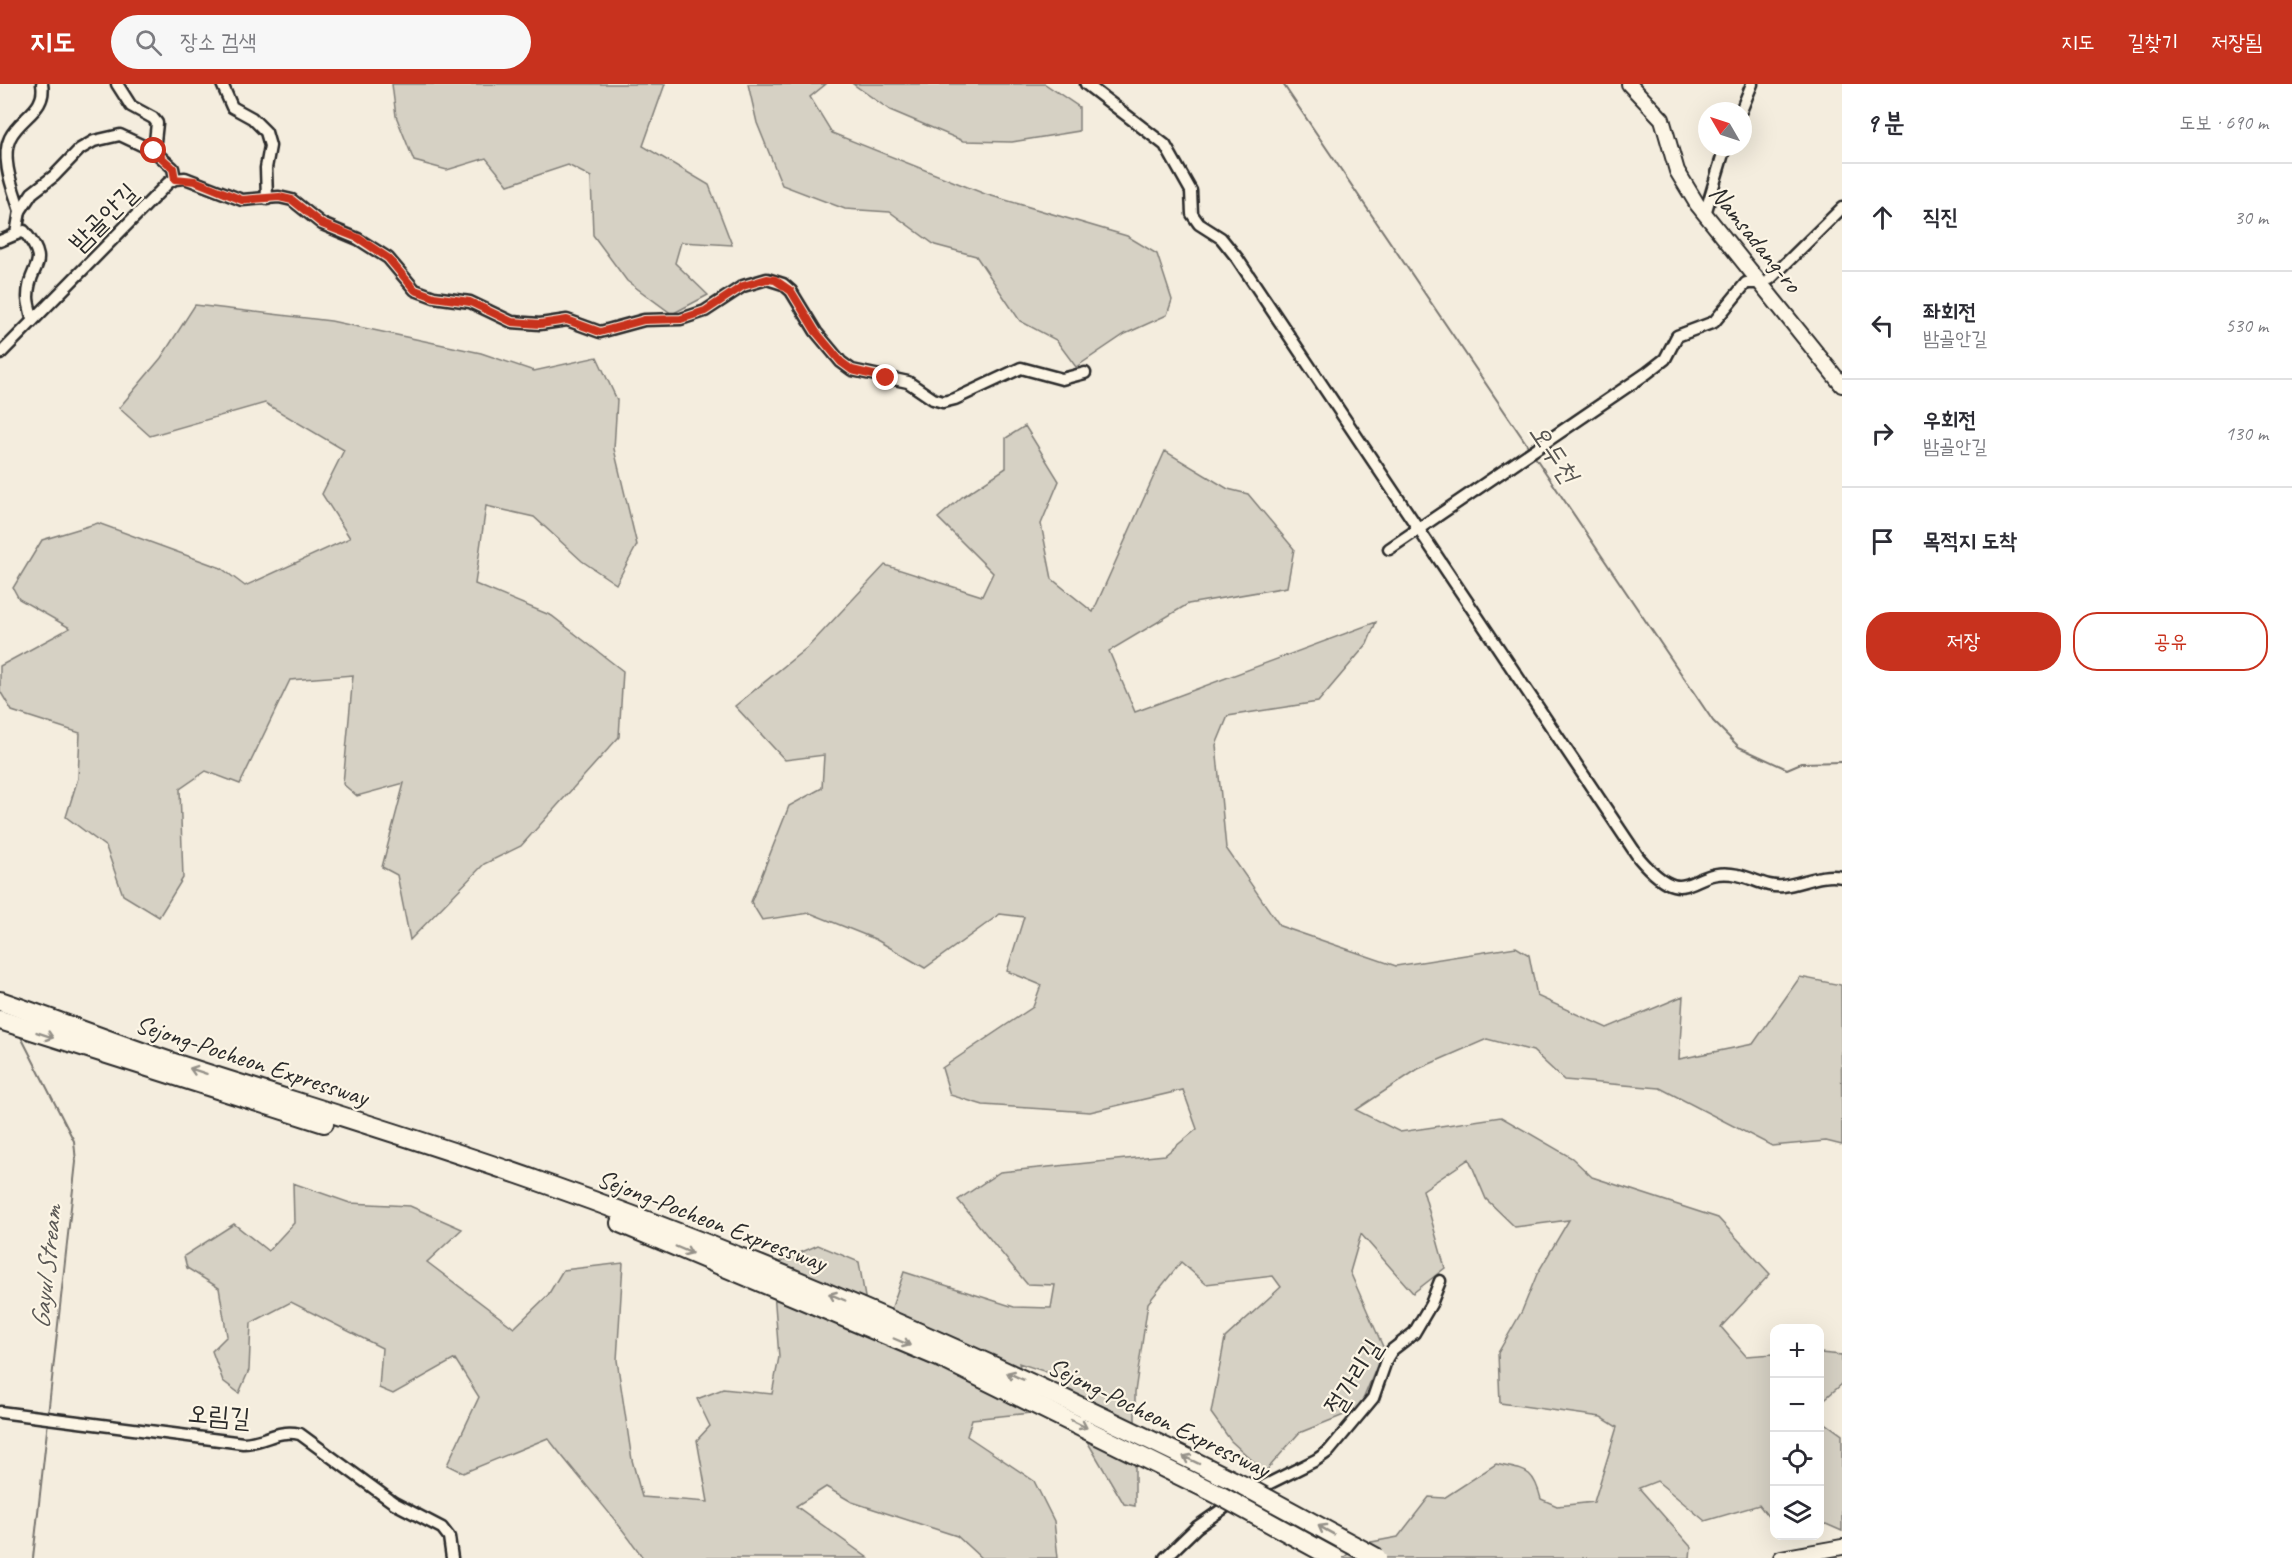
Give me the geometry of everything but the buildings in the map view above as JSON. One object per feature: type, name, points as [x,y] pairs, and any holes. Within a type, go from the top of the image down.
[{"type":"highway","name":"Sejong-Pocheon Expressway","points":[[0,1001],[183,1066],[396,1132],[525,1176],[744,1258],[1026,1381],[1244,1486],[1377,1558]]},
{"type":"highway","name":"Sejong-Pocheon Expressway","points":[[0,1020],[91,1051],[434,1157],[605,1217],[941,1358],[1220,1495],[1334,1558]]},
{"type":"street","points":[[20,211],[7,165],[10,139],[38,109],[44,93],[42,84]]},
{"type":"street","points":[[117,84],[131,106],[153,118],[157,123],[154,151]]},
{"type":"street","points":[[222,84],[232,107],[252,118],[266,132],[270,146],[266,168],[267,199]]},
{"type":"street","points":[[1086,84],[1164,145],[1191,192],[1192,214],[1199,224],[1221,238],[1237,258],[1639,858],[1656,878],[1673,886],[1690,886],[1704,878],[1737,874],[1758,882],[1781,886],[1824,875],[1842,877]]},
{"type":"street","name":"Namsadang-ro","points":[[1629,84],[1662,119],[1677,171],[1684,185],[1705,213],[1766,281],[1842,385]]},
{"type":"street","points":[[1745,102],[1752,84]]},
{"type":"street","points":[[16,234],[20,211],[32,194],[54,176],[80,149],[93,141],[120,135],[154,151],[173,168],[175,179]]},
{"type":"street","points":[[1705,213],[1722,156]]},
{"type":"street","name":"밤골안길","points":[[0,354],[175,179],[195,181],[242,200],[292,200],[322,224],[373,247],[388,258],[415,290],[423,294],[470,302],[512,322],[540,324],[567,320],[600,332],[638,321],[681,319],[705,311],[743,286],[767,279],[783,284],[791,291],[816,332],[841,362],[852,370],[908,382],[933,399],[943,402],[955,399],[1021,368],[1062,379],[1085,373]]},
{"type":"street","points":[[1389,549],[1665,359],[1677,336],[1714,322],[1746,283],[1766,281],[1842,208]]},
{"type":"street","points":[[0,241],[24,231],[36,246],[39,262],[28,298],[32,321]]},
{"type":"street","name":"절가리길","points":[[1165,1558],[1197,1527],[1225,1507],[1329,1451],[1372,1398],[1387,1358],[1392,1350],[1414,1333],[1431,1304],[1440,1281]]},
{"type":"street","name":"오림길","points":[[0,1412],[243,1443],[258,1442],[284,1431],[300,1434],[394,1503],[442,1527],[449,1538],[452,1558]]},
{"type":"street","points":[[1781,1558],[1842,1547]]},
{"type":"shaded area","points":[[392,84],[665,84],[643,146],[709,185],[732,245],[681,242],[675,263],[708,295],[672,314],[627,281],[593,235],[591,177],[568,165],[508,185],[486,158],[447,170],[414,161],[396,116]]},
{"type":"shaded area","points":[[748,84],[826,84],[810,97],[832,133],[985,194],[1127,236],[1157,254],[1172,300],[1167,315],[1125,334],[1076,367],[1056,340],[1020,321],[976,256],[935,245],[890,212],[845,209],[782,185],[757,123]]},
{"type":"shaded area","points":[[853,84],[1045,84],[1079,107],[1079,131],[1012,142],[963,141],[890,110]]},
{"type":"shaded area","points":[[195,305],[331,321],[481,353],[534,371],[597,357],[617,400],[614,449],[637,545],[616,584],[582,561],[534,517],[486,506],[475,584],[552,616],[623,671],[619,737],[521,846],[484,864],[410,940],[397,875],[382,867],[404,783],[357,796],[343,784],[353,675],[290,680],[240,784],[206,771],[180,789],[183,878],[159,917],[123,895],[106,847],[66,817],[78,778],[80,733],[12,711],[0,691],[0,666],[70,628],[19,599],[13,588],[42,540],[98,523],[221,568],[245,586],[350,538],[322,494],[344,450],[265,403],[150,436],[119,408],[161,358]]},
{"type":"shaded area","points":[[1025,426],[1059,481],[1041,524],[1052,579],[1093,612],[1165,451],[1228,489],[1248,494],[1294,549],[1287,587],[1188,604],[1109,651],[1135,712],[1376,622],[1367,644],[1318,702],[1228,716],[1216,745],[1226,848],[1280,926],[1396,966],[1516,947],[1529,955],[1537,996],[1607,1028],[1683,996],[1679,1059],[1753,1044],[1800,977],[1841,985],[1842,1145],[1826,1141],[1772,1146],[1660,1088],[1564,1080],[1533,1051],[1487,1039],[1418,1069],[1356,1110],[1400,1132],[1501,1117],[1572,1158],[1592,1177],[1718,1218],[1770,1274],[1721,1327],[1746,1356],[1770,1354],[1770,1519],[1759,1505],[1705,1521],[1657,1481],[1639,1488],[1691,1547],[1690,1558],[1343,1558],[1361,1544],[1398,1537],[1429,1497],[1444,1498],[1496,1464],[1526,1472],[1535,1481],[1541,1499],[1557,1506],[1594,1502],[1617,1427],[1601,1417],[1500,1403],[1498,1353],[1522,1311],[1537,1274],[1569,1220],[1515,1227],[1486,1199],[1469,1159],[1423,1190],[1445,1268],[1413,1293],[1361,1234],[1350,1272],[1384,1349],[1359,1409],[1299,1433],[1265,1472],[1231,1441],[1211,1413],[1225,1338],[1281,1287],[1273,1276],[1206,1284],[1181,1262],[1148,1303],[1135,1392],[1135,1506],[1124,1504],[1071,1414],[1065,1378],[1019,1363],[1030,1413],[972,1419],[967,1436],[1034,1481],[1054,1521],[1058,1558],[981,1558],[957,1536],[852,1502],[826,1487],[796,1506],[868,1558],[643,1558],[621,1527],[548,1438],[463,1473],[447,1465],[479,1397],[455,1359],[393,1394],[379,1388],[382,1348],[291,1302],[251,1323],[249,1370],[239,1393],[223,1381],[212,1351],[227,1336],[219,1288],[187,1268],[184,1256],[234,1224],[268,1251],[294,1223],[293,1183],[350,1203],[410,1206],[462,1229],[427,1262],[514,1328],[548,1295],[563,1270],[623,1263],[617,1360],[632,1460],[642,1497],[708,1502],[697,1440],[710,1426],[697,1399],[723,1389],[772,1394],[779,1357],[772,1265],[818,1245],[859,1262],[867,1309],[882,1336],[904,1272],[1014,1307],[1051,1308],[1055,1285],[1027,1284],[958,1200],[1000,1172],[1165,1155],[1197,1129],[1183,1090],[1090,1112],[983,1105],[950,1095],[942,1068],[1033,1007],[1041,985],[1007,971],[1024,917],[1000,914],[925,968],[875,939],[810,913],[762,920],[751,902],[789,806],[822,788],[824,755],[785,760],[735,706],[809,646],[885,565],[982,596],[993,573],[938,518],[962,497],[1006,468],[1006,438]]},
{"type":"shaded area","points":[[1824,1353],[1842,1355],[1842,1384],[1824,1400]]},
{"type":"shaded area","points":[[1824,1422],[1842,1435],[1842,1531],[1824,1524]]},
{"type":"waterway","name":"오두천","points":[[1283,84],[1530,449]]},
{"type":"waterway","name":"오두천","points":[[1533,454],[1713,721],[1739,747],[1787,769],[1801,763],[1842,762]]},
{"type":"waterway","name":"Gayul Stream","points":[[19,1033],[74,1141],[76,1162],[48,1415]]},
{"type":"waterway","name":"Gayul Stream","points":[[33,1558],[48,1421]]},
{"type":"route","points":[[154,151],[173,168],[175,179],[184,178],[195,181],[242,200],[252,201],[279,197],[292,200],[322,224],[358,238],[373,247],[400,270],[415,290],[434,297],[470,302],[512,322],[540,324],[567,320],[600,332],[631,322],[693,317],[743,286],[756,281],[775,280],[791,291],[816,332],[841,362],[852,370],[886,378]]}]
